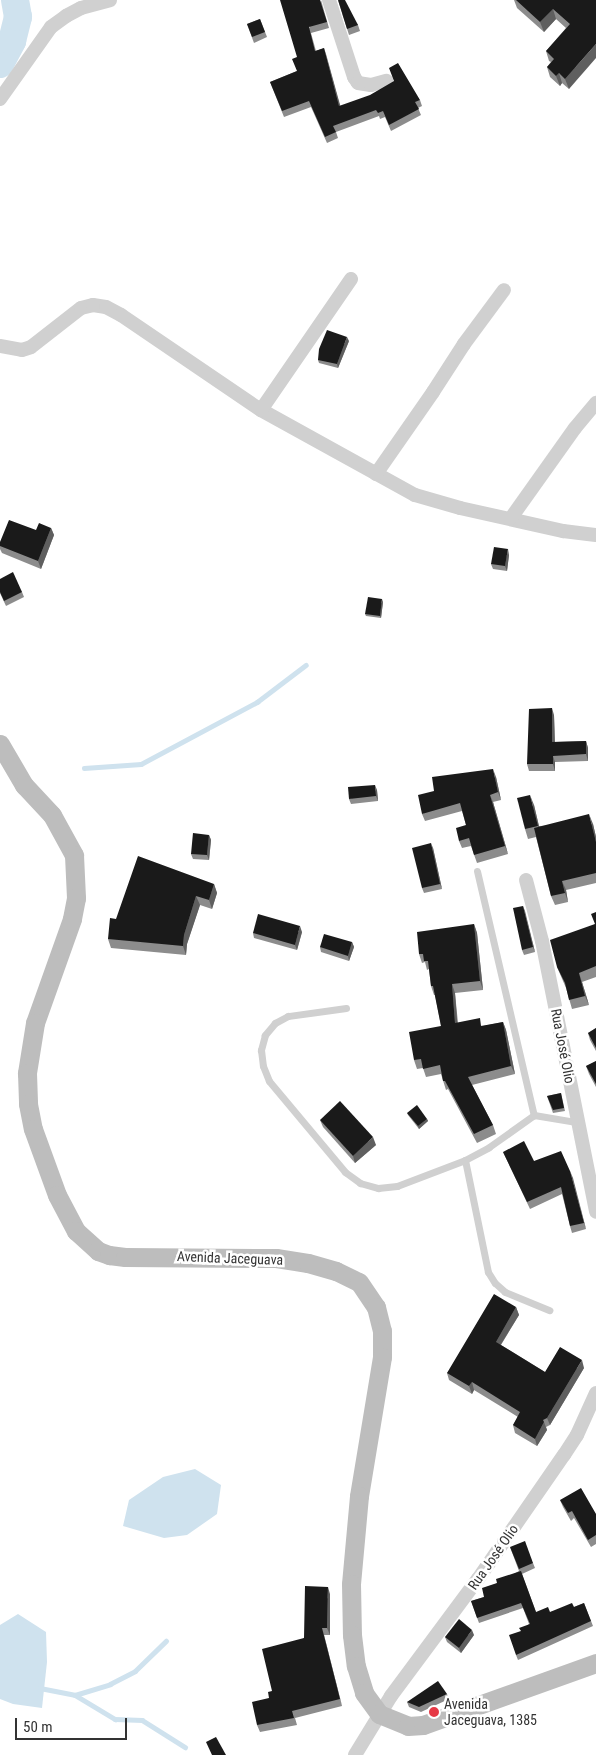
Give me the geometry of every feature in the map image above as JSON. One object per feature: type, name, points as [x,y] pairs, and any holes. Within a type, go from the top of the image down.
[{"type":"main road","name":"Avenida Jaceguava","points":[[0,744],[24,785],[52,815],[66,837],[75,864],[76,898],[72,919],[35,1023],[26,1073],[28,1104],[33,1129],[57,1195],[76,1231],[98,1251],[109,1255],[133,1257],[267,1257],[308,1263],[336,1271],[359,1282],[376,1307],[382,1331],[382,1357],[360,1496],[351,1584],[352,1635],[356,1666],[364,1693],[380,1714],[408,1726],[423,1725],[596,1663]]},
{"type":"street","points":[[0,100],[51,27],[81,8],[110,0]]},
{"type":"street","points":[[329,0],[354,77],[358,83],[371,85],[386,81]]},
{"type":"street","points":[[260,410],[351,279]]},
{"type":"street","points":[[376,474],[464,344],[504,290]]},
{"type":"street","points":[[0,346],[22,350],[31,347],[81,308],[93,305],[106,307],[121,315],[260,410],[415,495],[460,508],[563,531],[596,535]]},
{"type":"street","points":[[511,518],[574,428],[596,403]]},
{"type":"street","name":"Rua José Olio","points":[[526,880],[552,988],[576,1122],[596,1212]]},
{"type":"street","name":"Rua José Olio","points":[[354,1755],[380,1714],[564,1456],[577,1435],[596,1393]]},
{"type":"lane","points":[[477,871],[534,1115]]},
{"type":"lane","points":[[346,1008],[288,1016],[275,1023],[265,1035],[261,1050],[263,1066],[269,1080],[344,1172],[360,1183],[378,1188],[397,1186],[465,1160],[489,1147],[534,1115],[576,1122]]},
{"type":"lane","points":[[465,1160],[488,1272],[495,1283],[505,1292],[549,1310]]},
{"type":"water","points":[[195,1469],[221,1485],[217,1514],[187,1535],[164,1538],[123,1526],[129,1500],[163,1477]]},
{"type":"water","points":[[18,1614],[46,1632],[47,1662],[42,1708],[13,1704],[0,1699],[0,1625]]},
{"type":"building","points":[[280,0],[320,0],[327,22],[309,27],[315,51],[324,48],[339,106],[370,95],[394,81],[389,68],[398,63],[420,100],[415,102],[419,109],[389,125],[383,111],[378,113],[376,110],[333,126],[336,132],[325,137],[309,101],[282,111],[270,82],[297,71],[292,59],[297,57]]},
{"type":"building","points":[[338,0],[345,0],[358,25],[347,29]]},
{"type":"building","points":[[516,0],[596,0],[596,44],[565,79],[559,73],[556,76],[547,67],[554,59],[546,51],[570,24],[553,9],[540,22]]},
{"type":"building","points":[[260,19],[265,32],[252,37],[247,24]]},
{"type":"building","points":[[327,330],[347,337],[337,364],[318,360],[319,349]]},
{"type":"building","points":[[9,520],[36,530],[39,523],[51,528],[38,561],[0,546]]},
{"type":"building","points":[[494,547],[508,549],[505,566],[491,564]]},
{"type":"building","points":[[13,572],[22,592],[4,601],[0,592],[0,579]]},
{"type":"building","points":[[368,597],[382,599],[380,616],[365,614]]},
{"type":"building","points":[[552,708],[552,742],[586,741],[586,754],[553,756],[553,764],[527,764],[529,709]]},
{"type":"building","points":[[493,769],[498,792],[490,795],[505,846],[474,855],[469,838],[459,841],[456,828],[466,825],[460,803],[422,814],[418,795],[434,791],[432,777]]},
{"type":"building","points":[[375,785],[376,796],[349,799],[348,787]]},
{"type":"building","points":[[530,795],[538,826],[525,829],[517,798]]},
{"type":"building","points":[[589,814],[596,842],[596,873],[562,881],[565,893],[551,896],[534,828]]},
{"type":"building","points":[[193,833],[209,835],[207,855],[191,854]]},
{"type":"building","points":[[431,843],[440,884],[422,888],[412,848]]},
{"type":"building","points":[[138,856],[214,884],[209,900],[196,896],[184,935],[183,946],[108,939],[110,918],[116,919]]},
{"type":"building","points":[[523,906],[533,947],[522,950],[513,908]]},
{"type":"building","points":[[596,912],[596,966],[579,973],[585,996],[569,1000],[550,940],[595,924],[591,914]]},
{"type":"building","points":[[258,914],[300,926],[295,945],[253,933]]},
{"type":"building","points":[[474,924],[480,981],[452,984],[455,1023],[480,1018],[481,1026],[503,1022],[511,1066],[468,1077],[493,1125],[474,1134],[445,1081],[443,1081],[440,1065],[423,1069],[421,1059],[414,1060],[409,1032],[441,1026],[433,986],[431,986],[428,961],[424,961],[423,954],[419,954],[417,932]]},
{"type":"building","points":[[324,934],[352,942],[348,956],[320,947]]},
{"type":"building","points":[[596,1028],[596,1048],[588,1033]]},
{"type":"building","points":[[596,1061],[596,1084],[586,1066]]},
{"type":"building","points":[[561,1093],[564,1108],[553,1110],[547,1096]]},
{"type":"building","points":[[340,1101],[373,1137],[353,1156],[320,1120]]},
{"type":"building","points":[[417,1105],[427,1119],[418,1126],[407,1113]]},
{"type":"building","points":[[524,1141],[534,1161],[561,1151],[570,1171],[584,1223],[570,1226],[561,1187],[527,1202],[503,1152]]},
{"type":"building","points":[[494,1294],[516,1307],[496,1342],[545,1372],[560,1347],[582,1360],[547,1418],[543,1420],[544,1422],[535,1439],[513,1425],[520,1412],[472,1382],[469,1386],[447,1373]]},
{"type":"building","points":[[581,1488],[596,1514],[596,1535],[588,1540],[572,1511],[568,1513],[560,1500]]},
{"type":"building","points":[[525,1541],[533,1563],[519,1569],[510,1547]]},
{"type":"building","points":[[521,1571],[536,1612],[548,1607],[550,1612],[572,1603],[574,1607],[584,1603],[591,1621],[516,1655],[509,1635],[521,1631],[519,1628],[530,1624],[521,1603],[477,1618],[471,1601],[484,1597],[482,1588],[497,1583],[496,1579]]},
{"type":"building","points":[[305,1586],[328,1587],[327,1628],[322,1628],[340,1699],[292,1711],[294,1718],[257,1725],[252,1702],[269,1698],[268,1692],[272,1691],[262,1649],[304,1638]]},
{"type":"building","points":[[459,1619],[472,1630],[459,1648],[445,1637]]},
{"type":"building","points":[[438,1681],[447,1694],[419,1707],[407,1702]]},
{"type":"building","points":[[216,1737],[226,1755],[212,1755],[206,1742]]},
{"type":"waterway","points":[[0,64],[12,41],[18,17],[15,0]]},
{"type":"waterway","points":[[84,768],[141,764],[257,702],[306,665]]},
{"type":"waterway","points":[[40,1688],[75,1695],[110,1684],[135,1671],[166,1641]]},
{"type":"waterway","points":[[75,1695],[115,1719],[142,1720],[185,1747]]},
{"type":"place","name":"Avenida Jaceguava, 1385","points":[[434,1712]]}]
